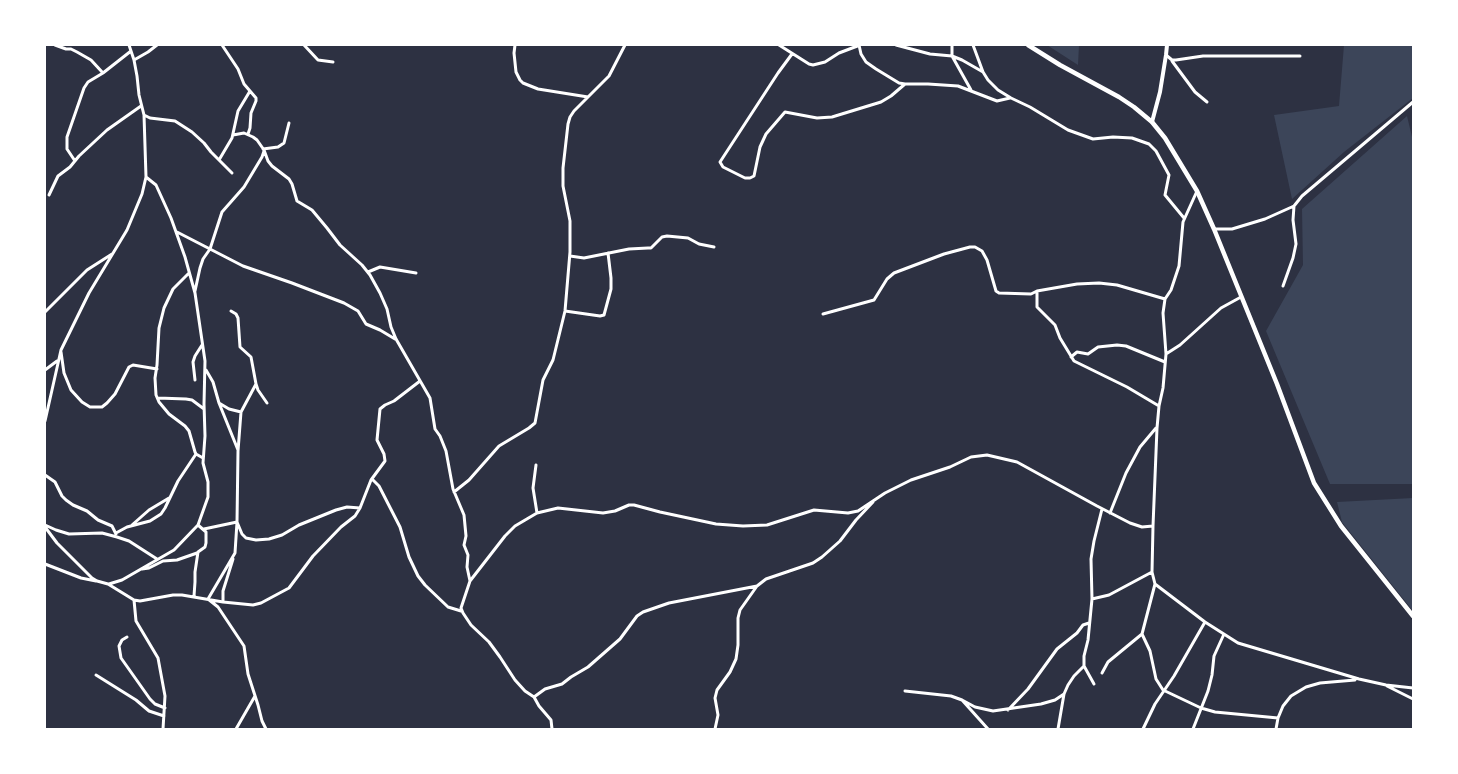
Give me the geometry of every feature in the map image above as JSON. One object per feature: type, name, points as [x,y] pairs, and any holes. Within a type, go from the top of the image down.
[{"type":"main road","points":[[1028,45],[1119,97],[1152,122],[1165,138],[1197,191],[1214,229],[1314,483],[1341,526],[1413,616]]},
{"type":"street","points":[[55,45],[77,52],[91,60],[103,72]]},
{"type":"street","points":[[45,421],[61,350],[89,293],[127,230],[142,194],[146,177],[144,115],[134,60],[129,45]]},
{"type":"street","points":[[134,60],[157,45]]},
{"type":"street","points":[[222,45],[256,99],[250,115],[248,134]]},
{"type":"street","points":[[304,45],[318,60],[333,62]]},
{"type":"street","points":[[515,45],[516,72],[523,83],[538,89],[588,98]]},
{"type":"street","points":[[454,492],[469,480],[499,446],[533,426],[538,412],[544,380],[553,360],[566,311],[570,256],[570,221],[563,186],[565,147],[570,117],[609,76],[625,45]]},
{"type":"street","points":[[779,45],[809,64],[818,64],[860,45],[864,58],[871,66],[890,78],[906,84],[958,86],[998,101],[1010,98]]},
{"type":"street","points":[[896,45],[930,54],[952,56],[984,72]]},
{"type":"street","points":[[952,45],[952,56],[971,90]]},
{"type":"street","points":[[973,45],[988,80],[1010,98],[1030,106],[1068,130],[1093,139],[1132,138],[1149,144],[1170,175],[1165,195],[1184,218]]},
{"type":"street","points":[[1152,122],[1160,92],[1167,45]]},
{"type":"street","points":[[75,161],[67,149],[68,132],[84,88],[88,82],[131,51]]},
{"type":"street","points":[[792,54],[720,162],[723,167],[745,178],[754,176],[760,147],[766,134],[785,112],[817,118],[832,117],[881,102],[906,84]]},
{"type":"street","points":[[1166,55],[1172,60],[1195,92],[1207,102]]},
{"type":"street","points":[[1172,60],[1217,56],[1300,56]]},
{"type":"street","points":[[219,160],[233,135],[238,111],[250,91]]},
{"type":"street","points":[[1214,229],[1232,229],[1265,219],[1294,206],[1302,196],[1413,102]]},
{"type":"street","points":[[50,195],[56,179],[107,130],[141,106]]},
{"type":"street","points":[[144,115],[158,120],[170,120],[183,126],[204,143],[210,152],[232,173]]},
{"type":"street","points":[[263,150],[284,144],[290,123]]},
{"type":"street","points":[[233,135],[244,133],[257,140],[265,157],[272,166],[289,179],[297,201],[312,210],[340,245],[368,272],[380,292],[396,339],[430,398],[435,429],[446,451],[454,492],[464,515],[466,536],[464,545],[468,556],[467,566],[470,581]]},
{"type":"street","points":[[194,293],[200,268],[210,249],[222,212],[248,180],[262,157],[263,150]]},
{"type":"street","points":[[108,584],[122,580],[174,550],[198,525],[208,497],[208,482],[203,458],[206,436],[204,410],[205,368],[203,344],[194,293],[190,273],[177,232],[156,185],[146,177]]},
{"type":"street","points":[[1102,673],[1108,662],[1142,634],[1155,584],[1152,572],[1152,526],[1157,428],[1166,354],[1163,313],[1165,300],[1171,290],[1179,266],[1184,218],[1197,191]]},
{"type":"street","points":[[1283,286],[1296,244],[1293,220],[1294,206]]},
{"type":"street","points":[[177,232],[243,266],[344,303],[358,311],[366,324],[396,339]]},
{"type":"street","points":[[570,256],[584,258],[629,249],[651,248],[658,240],[667,236],[688,238],[699,244],[714,246]]},
{"type":"street","points":[[823,314],[874,300],[887,279],[894,273],[929,259],[970,247],[979,248],[987,260],[992,282],[997,293],[1031,294],[1037,291],[1077,284],[1099,283],[1117,284],[1165,300]]},
{"type":"street","points":[[45,312],[87,270],[114,252]]},
{"type":"street","points":[[566,311],[604,315],[611,289],[608,253]]},
{"type":"street","points":[[368,272],[380,267],[416,272]]},
{"type":"street","points":[[190,273],[173,289],[164,308],[159,328],[155,378],[158,398],[164,410],[185,426],[196,454],[203,458]]},
{"type":"street","points":[[1037,291],[1038,307],[1055,324],[1060,338],[1076,363],[1098,371],[1159,406]]},
{"type":"street","points":[[1166,354],[1180,345],[1221,308],[1241,296]]},
{"type":"street","points":[[231,311],[238,318],[240,348],[253,361],[256,384],[267,403]]},
{"type":"street","points":[[195,380],[193,362],[203,344]]},
{"type":"street","points":[[1071,357],[1076,352],[1088,354],[1098,347],[1117,345],[1126,346],[1165,362]]},
{"type":"street","points":[[61,350],[64,373],[71,390],[82,402],[90,407],[102,406],[107,403],[115,394],[129,368],[133,365],[156,369]]},
{"type":"street","points":[[45,370],[58,361]]},
{"type":"street","points":[[205,368],[213,382],[218,402],[238,451]]},
{"type":"street","points":[[45,564],[81,578],[108,584],[134,600],[173,595],[194,596],[223,602],[256,604],[289,588],[313,556],[341,527],[355,516],[371,480],[385,461],[384,454],[376,440],[380,410],[420,381]]},
{"type":"street","points":[[223,602],[223,590],[235,553],[238,522],[238,451],[241,412],[256,384]]},
{"type":"street","points":[[158,398],[186,398],[192,400],[204,410]]},
{"type":"street","points":[[218,402],[229,409],[241,412]]},
{"type":"street","points":[[1110,513],[1118,492],[1140,448],[1157,428]]},
{"type":"street","points":[[116,535],[127,527],[150,521],[161,514],[178,481],[196,454]]},
{"type":"street","points":[[461,611],[470,581],[505,536],[515,526],[537,513],[558,508],[603,513],[634,505],[716,524],[751,526],[774,524],[814,510],[852,513],[911,480],[950,467],[971,457],[987,455],[1017,462],[1110,513],[1137,525],[1152,526]]},
{"type":"street","points":[[536,465],[533,488],[537,513]]},
{"type":"street","points":[[45,475],[54,481],[66,500],[87,511],[98,520],[109,524],[114,528],[116,535]]},
{"type":"street","points":[[371,480],[375,481],[379,486],[397,521],[409,557],[421,581],[448,607],[461,611],[471,625],[489,642],[515,680],[525,691],[534,697],[551,720],[552,729]]},
{"type":"street","points":[[132,525],[148,510],[170,498]]},
{"type":"street","points":[[715,729],[718,715],[715,698],[717,690],[730,672],[736,659],[740,610],[756,586],[766,579],[813,563],[822,557],[840,541],[856,520],[876,499]]},
{"type":"street","points":[[238,522],[242,534],[246,538],[256,540],[282,535],[299,524],[336,510],[347,507],[360,508]]},
{"type":"street","points":[[1094,684],[1084,666],[1092,599],[1091,559],[1102,509]]},
{"type":"street","points":[[204,529],[238,522]]},
{"type":"street","points":[[140,570],[163,561],[184,558],[198,552],[206,545],[206,535],[204,529],[198,525]]},
{"type":"street","points":[[45,526],[69,534],[102,533],[116,535],[157,559]]},
{"type":"street","points":[[45,526],[57,543],[85,572],[97,581]]},
{"type":"street","points":[[194,596],[198,552]]},
{"type":"street","points":[[208,599],[235,553]]},
{"type":"street","points":[[1092,599],[1109,595],[1152,572]]},
{"type":"street","points":[[1155,584],[1206,622],[1243,644],[1359,679],[1413,688]]},
{"type":"street","points":[[534,697],[545,688],[562,684],[588,667],[620,639],[637,616],[643,612],[669,604],[756,586]]},
{"type":"street","points":[[208,599],[218,607],[244,646],[248,674],[266,729]]},
{"type":"street","points":[[134,600],[136,621],[158,658],[165,708],[163,729]]},
{"type":"street","points":[[1142,729],[1163,690],[1174,676],[1206,622]]},
{"type":"street","points":[[1008,710],[1028,690],[1036,676],[1057,650],[1077,633],[1083,625],[1089,623]]},
{"type":"street","points":[[1142,634],[1150,652],[1156,679],[1163,690],[1201,708],[1215,712],[1278,718]]},
{"type":"street","points":[[1193,729],[1212,679],[1214,656],[1224,634]]},
{"type":"street","points":[[126,638],[122,640],[119,646],[122,658],[150,699],[155,704],[165,708]]},
{"type":"street","points":[[1058,729],[1064,694],[1071,680],[1084,666]]},
{"type":"street","points":[[96,675],[131,696],[149,711],[164,716]]},
{"type":"street","points":[[1276,729],[1283,706],[1291,696],[1306,687],[1359,679]]},
{"type":"street","points":[[1386,685],[1413,699]]},
{"type":"street","points":[[905,691],[951,696],[975,707],[993,711],[1046,703],[1064,694]]},
{"type":"street","points":[[236,729],[255,695]]},
{"type":"street","points":[[962,700],[988,729]]},
{"type":"shaded area","points":[[1047,45],[1079,45],[1078,65]]},
{"type":"shaded area","points":[[1344,45],[1413,45],[1413,98],[1344,152],[1292,199],[1274,115],[1339,106]]},
{"type":"shaded area","points":[[1407,116],[1413,141],[1413,484],[1330,484],[1266,331],[1303,265],[1302,209]]},
{"type":"shaded area","points":[[1413,498],[1413,611],[1342,522],[1337,502]]}]
